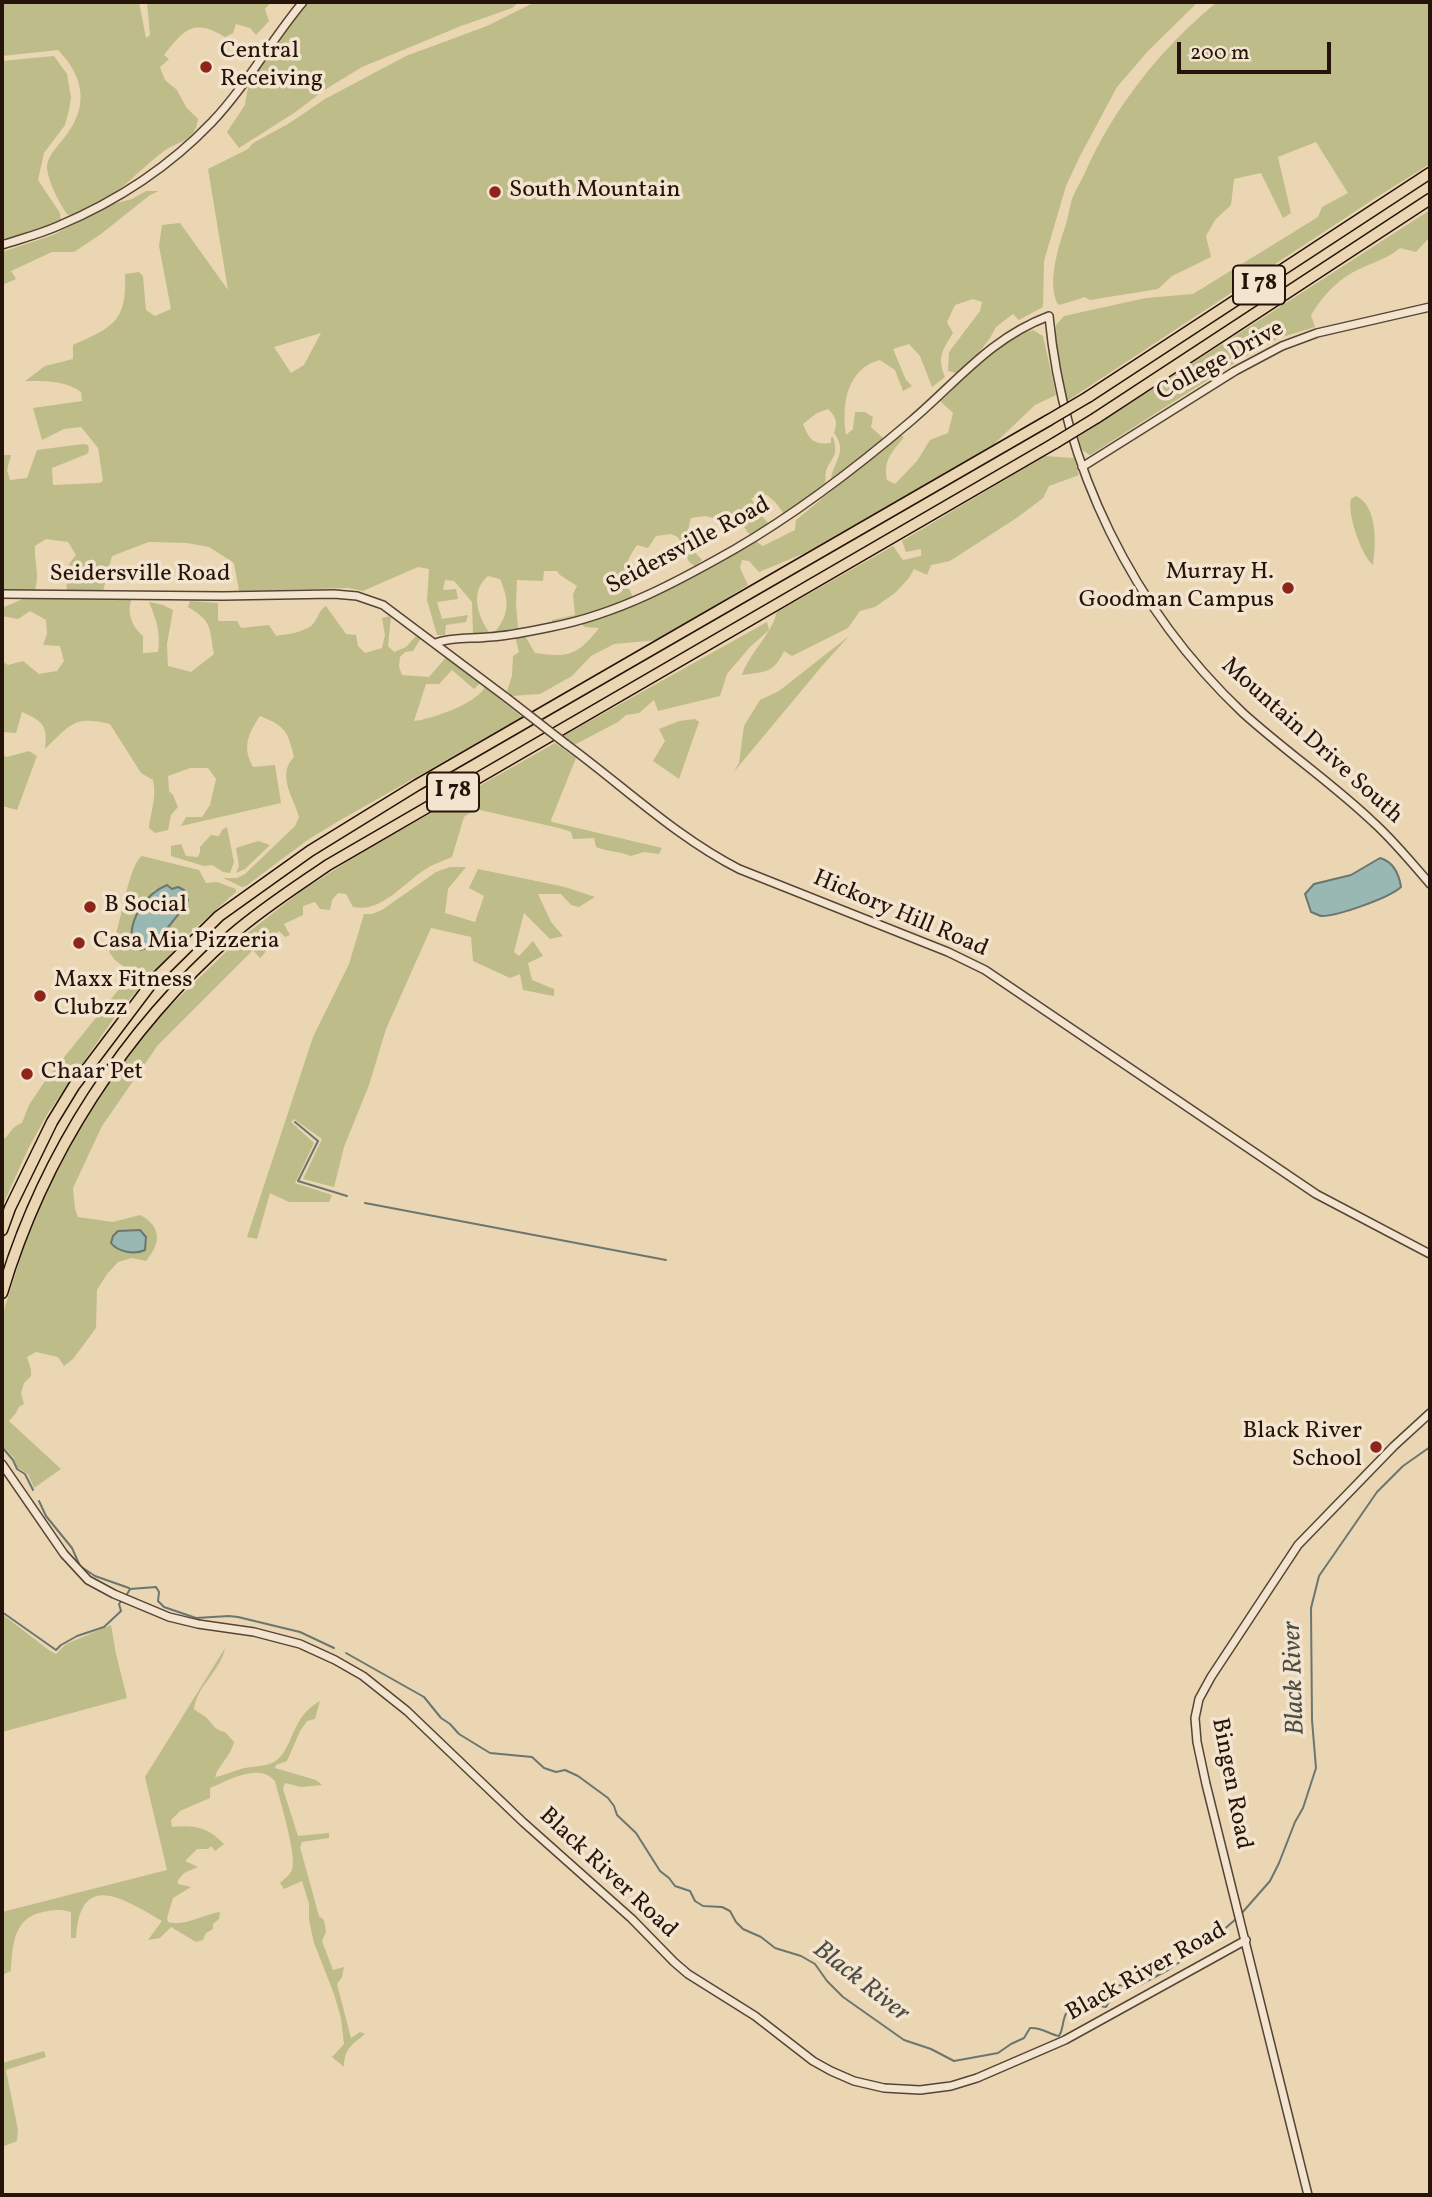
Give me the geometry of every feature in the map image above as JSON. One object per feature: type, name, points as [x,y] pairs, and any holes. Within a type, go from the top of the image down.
[{"type":"highway","name":"I 78","points":[[2,1230],[52,1122],[75,1086],[154,980],[219,916],[310,851],[417,785],[1088,397],[1430,173]]},
{"type":"highway","name":"I 78","points":[[2,1293],[23,1231],[53,1165],[113,1065],[174,992],[235,933],[280,897],[328,865],[1055,443],[1430,199]]},
{"type":"street","points":[[2,245],[57,227],[131,189],[164,166],[213,121],[303,2]]},
{"type":"street","name":"College Drive","points":[[1083,467],[1235,371],[1282,346],[1317,333],[1430,307]]},
{"type":"street","name":"Mountain Drive South","points":[[1049,317],[1061,396],[1083,467],[1104,521],[1125,562],[1160,616],[1194,660],[1245,714],[1373,822],[1430,884]]},
{"type":"street","name":"Seidersville Road","points":[[2,594],[356,596],[383,605],[436,643],[492,637],[575,622],[620,608],[687,575],[796,510],[908,424],[990,348],[1017,331],[1049,317]]},
{"type":"street","name":"Hickory Hill Road","points":[[436,643],[675,828],[718,858],[762,879],[948,952],[978,967],[1034,1002],[1316,1194],[1430,1254]]},
{"type":"street","name":"Bingen Road","points":[[1308,2195],[1197,1742],[1195,1718],[1199,1699],[1211,1677],[1298,1545],[1394,1446],[1430,1413]]},
{"type":"street","name":"Black River Road","points":[[2,1464],[73,1566],[88,1580],[157,1613],[182,1621],[254,1632],[292,1642],[317,1651],[363,1676],[408,1711],[523,1822],[632,1919],[688,1974],[755,2016],[813,2061],[861,2083],[895,2090],[920,2090],[951,2086],[977,2078],[1065,2040],[1246,1940]]},
{"type":"shaded area","points":[[2,2],[139,2],[146,38],[150,35],[147,2],[271,2],[265,9],[269,21],[256,35],[250,28],[236,24],[233,33],[225,37],[197,27],[178,39],[164,55],[169,59],[160,67],[165,80],[177,90],[186,107],[198,119],[194,131],[186,139],[164,151],[95,207],[68,215],[54,191],[47,165],[77,115],[80,104],[78,82],[74,71],[58,50],[2,56]]},
{"type":"shaded area","points":[[309,2],[519,2],[512,8],[362,67],[239,148],[227,132],[245,105],[248,87],[264,59]]},
{"type":"shaded area","points":[[535,2],[1198,2],[1148,51],[1117,87],[1079,158],[1066,186],[1044,261],[1043,307],[1019,320],[1013,314],[996,327],[977,355],[956,373],[948,371],[949,352],[980,311],[982,302],[973,299],[955,305],[947,322],[953,333],[941,359],[945,377],[932,387],[920,356],[909,344],[893,349],[906,380],[912,386],[903,391],[895,370],[880,360],[869,364],[853,379],[849,389],[845,412],[846,435],[853,429],[855,412],[865,412],[873,417],[871,427],[884,439],[831,479],[840,451],[834,433],[835,420],[828,409],[817,413],[803,424],[810,438],[816,442],[831,443],[833,437],[835,453],[826,471],[825,483],[785,515],[767,495],[751,498],[769,524],[750,535],[740,522],[738,510],[721,520],[705,516],[691,518],[689,541],[702,560],[695,566],[689,562],[678,537],[671,534],[656,536],[648,548],[637,545],[626,570],[633,597],[621,604],[552,624],[552,620],[575,615],[573,594],[577,586],[557,571],[544,571],[543,581],[517,580],[518,628],[495,632],[506,612],[506,600],[500,579],[488,576],[479,589],[477,603],[489,632],[473,634],[472,602],[454,581],[445,580],[443,590],[456,589],[458,599],[437,602],[442,619],[468,615],[466,622],[446,625],[445,635],[437,635],[427,600],[429,569],[418,567],[363,591],[348,588],[239,591],[234,563],[209,547],[187,543],[149,542],[112,556],[103,591],[67,592],[66,568],[76,555],[68,542],[46,539],[35,546],[35,591],[2,590],[2,455],[11,455],[7,470],[10,480],[27,478],[37,450],[88,445],[87,454],[52,468],[53,485],[103,481],[98,448],[81,427],[64,429],[42,440],[33,408],[82,401],[81,392],[61,383],[25,381],[45,366],[73,359],[73,345],[115,321],[123,303],[125,274],[139,272],[143,276],[146,310],[155,316],[171,309],[159,246],[162,225],[180,223],[228,290],[208,169],[248,149],[253,143],[325,99],[406,56],[487,26]],"holes":[[[321,333],[304,365],[291,373],[274,347]]]},
{"type":"shaded area","points":[[1217,2],[1430,2],[1430,164],[1067,401],[1055,341],[1056,325],[1064,316],[1146,298],[1193,294],[1318,217],[1322,207],[1348,193],[1316,142],[1278,157],[1291,213],[1283,218],[1261,173],[1234,179],[1231,205],[1215,220],[1206,236],[1211,257],[1172,276],[1158,289],[1090,300],[1085,297],[1060,305],[1057,303],[1053,286],[1054,267],[1072,199],[1096,150],[1140,81],[1177,39]]},
{"type":"shaded area","points":[[54,56],[67,74],[71,97],[65,125],[44,153],[38,180],[60,213],[61,221],[2,241],[2,61]]},
{"type":"shaded area","points":[[146,191],[159,191],[74,252],[52,252],[11,271],[16,279],[2,285],[2,252],[53,235],[113,204],[132,199]]},
{"type":"shaded area","points":[[1430,210],[1430,237],[1416,252],[1400,248],[1338,282],[1311,315],[1315,327],[1279,338],[1236,362],[1090,455],[1082,450],[1078,437]]},
{"type":"shaded area","points":[[1033,330],[1043,336],[1056,395],[1035,405],[991,447],[805,553],[759,572],[749,561],[742,560],[740,568],[748,585],[659,640],[614,644],[591,656],[572,676],[540,694],[512,696],[507,691],[512,676],[513,656],[519,652],[515,636],[524,634],[535,653],[556,655],[578,649],[599,628],[581,624],[671,588],[755,541],[763,546],[795,530],[796,520],[900,435],[904,437],[886,467],[887,480],[895,484],[917,461],[930,440],[948,433],[953,413],[940,401],[994,350]]},
{"type":"shaded area","points":[[1045,456],[1074,458],[1079,475],[1049,486],[1043,498],[1018,517],[950,561],[931,565],[927,575],[914,569],[895,593],[875,607],[860,611],[848,628],[792,656],[784,651],[776,664],[768,670],[742,675],[770,629],[777,612],[893,546],[903,560],[921,556],[921,549],[906,552],[902,541]]},
{"type":"shaded area","points":[[1356,496],[1363,501],[1372,517],[1375,537],[1373,565],[1364,553],[1353,524],[1350,506],[1351,499]]},
{"type":"shaded area","points":[[25,598],[132,598],[130,614],[133,624],[143,636],[143,653],[158,652],[157,626],[149,602],[163,605],[173,610],[167,644],[168,666],[191,672],[214,654],[206,621],[188,607],[190,601],[218,603],[218,621],[237,621],[241,628],[269,625],[276,636],[308,628],[326,606],[346,634],[356,635],[358,646],[365,653],[382,648],[385,635],[382,618],[391,616],[388,646],[394,652],[406,647],[416,636],[421,638],[413,651],[405,652],[400,657],[402,675],[429,677],[447,656],[480,683],[474,689],[452,670],[439,684],[426,684],[414,721],[463,705],[485,687],[522,717],[309,839],[242,887],[223,878],[237,878],[245,874],[295,826],[299,817],[286,779],[286,771],[294,757],[284,730],[260,716],[252,729],[247,747],[253,767],[275,765],[281,803],[181,826],[186,817],[202,817],[210,805],[216,779],[208,768],[190,768],[168,776],[169,791],[178,807],[171,815],[168,830],[155,833],[149,828],[154,798],[153,780],[141,773],[110,724],[88,721],[73,724],[45,749],[46,735],[43,725],[22,712],[16,733],[2,732],[2,661],[8,665],[23,661],[39,674],[57,671],[64,661],[60,646],[43,645],[47,634],[46,620],[30,611],[18,619],[2,616],[2,608]]},
{"type":"shaded area","points":[[767,622],[769,630],[727,674],[720,696],[658,711],[654,700],[639,713],[626,715],[574,745],[563,736]]},
{"type":"shaded area","points":[[849,636],[733,773],[739,763],[744,726],[760,700],[779,691]]},
{"type":"shaded area","points":[[695,719],[699,722],[679,779],[653,761],[665,741],[659,729],[679,721]]},
{"type":"shaded area","points":[[555,743],[576,758],[552,822],[662,848],[659,854],[644,852],[631,856],[605,850],[596,847],[594,838],[573,839],[571,832],[563,829],[476,809],[464,817],[452,857],[429,867],[383,901],[364,908],[353,907],[346,894],[338,893],[332,900],[330,910],[320,909],[315,902],[303,906],[303,915],[284,924],[290,935],[285,937],[279,931],[260,958],[253,950],[158,1045],[102,1126],[73,1188],[78,1217],[113,1222],[140,1215],[152,1224],[157,1241],[146,1261],[132,1258],[118,1262],[107,1274],[97,1290],[96,1328],[73,1359],[64,1366],[58,1357],[36,1352],[27,1357],[31,1376],[24,1383],[21,1393],[24,1404],[9,1421],[61,1469],[34,1488],[28,1474],[17,1467],[14,1458],[2,1445],[2,1316],[26,1241],[44,1196],[80,1128],[107,1085],[158,1018],[236,942],[300,892],[359,854]]},
{"type":"shaded area","points":[[29,751],[37,756],[17,810],[2,806],[2,755],[7,757]]},
{"type":"shaded area","points":[[227,827],[234,862],[230,873],[212,865],[204,866],[171,856],[171,846],[181,844],[186,856],[198,857],[200,847],[211,835],[219,836]]},
{"type":"shaded area","points":[[258,841],[270,845],[245,869],[236,873],[239,866],[236,848]]},
{"type":"shaded area","points":[[142,856],[199,870],[206,883],[217,882],[236,889],[236,892],[190,933],[119,1011],[48,1113],[28,1149],[2,1207],[2,1140],[22,1123],[29,1105],[45,1081],[132,973],[109,952],[137,862]],"holes":[[[167,886],[172,889],[170,926],[151,947],[140,950],[133,947],[130,933],[137,914],[154,891]]]},
{"type":"shaded area","points":[[450,867],[466,867],[448,889],[445,913],[475,922],[484,896],[469,888],[478,869],[565,887],[595,897],[579,907],[571,905],[561,894],[538,894],[551,922],[563,936],[550,939],[524,913],[514,952],[519,956],[533,941],[543,956],[528,963],[532,980],[554,989],[554,996],[523,990],[520,974],[510,978],[473,961],[471,937],[431,928],[386,1029],[369,1085],[344,1147],[334,1187],[303,1179],[322,1139],[294,1119],[291,1122],[314,1143],[295,1183],[332,1195],[329,1202],[289,1202],[270,1193],[257,1239],[247,1237],[313,1037],[349,964],[364,914],[382,910],[436,872]]},
{"type":"shaded area","points":[[2,1614],[56,1654],[66,1644],[111,1625],[127,1698],[2,1732]]},
{"type":"shaded area","points":[[225,1648],[219,1664],[196,1700],[194,1709],[234,1742],[215,1777],[274,1762],[285,1750],[303,1716],[320,1701],[315,1719],[307,1721],[300,1731],[287,1761],[275,1768],[316,1780],[322,1785],[301,1787],[285,1783],[283,1789],[298,1836],[329,1833],[329,1838],[302,1842],[300,1847],[319,1916],[324,1920],[326,1932],[322,1941],[333,1970],[344,1967],[337,1984],[351,2038],[360,2032],[365,2034],[349,2048],[344,2067],[332,2057],[344,2044],[341,2018],[314,1943],[309,1904],[302,1881],[284,1889],[280,1883],[291,1872],[293,1863],[275,1781],[260,1773],[243,1775],[210,1788],[210,1798],[180,1811],[171,1820],[172,1827],[200,1828],[224,1844],[215,1851],[211,1846],[208,1849],[197,1849],[185,1861],[198,1867],[184,1873],[178,1880],[178,1884],[191,1887],[173,1898],[167,1918],[168,1922],[181,1923],[220,1912],[213,1929],[206,1933],[203,1940],[196,1942],[171,1927],[160,1938],[148,1940],[162,1921],[119,1899],[106,1895],[95,1896],[86,1903],[79,1917],[76,1938],[71,1938],[71,1912],[47,1911],[26,1920],[16,1934],[11,1971],[2,1975],[2,1912],[167,1870],[145,1777]]},
{"type":"shaded area","points":[[44,2051],[46,2057],[6,2070],[18,2130],[17,2141],[2,2147],[2,2063]]},
{"type":"water","points":[[1380,858],[1395,869],[1401,887],[1351,910],[1322,916],[1311,912],[1305,894],[1314,884],[1351,875]]},
{"type":"water","points":[[167,885],[172,889],[178,887],[184,890],[188,900],[152,944],[140,950],[133,947],[132,928],[139,910],[151,895]]},
{"type":"water","points":[[140,1230],[146,1237],[145,1250],[127,1252],[111,1243],[118,1231]]},
{"type":"waterway","points":[[295,1122],[318,1141],[298,1181],[347,1196]]},
{"type":"waterway","points":[[365,1203],[666,1260]]},
{"type":"waterway","points":[[2,1447],[17,1469],[25,1474],[33,1490]]},
{"type":"waterway","name":"Black River","points":[[1241,1914],[1270,1881],[1303,1808],[1316,1768],[1312,1720],[1311,1608],[1319,1576],[1377,1492],[1403,1466],[1430,1447]]},
{"type":"waterway","points":[[39,1501],[46,1516],[72,1548],[80,1566],[95,1576],[129,1588]]},
{"type":"waterway","name":"Black River","points":[[126,1596],[130,1589],[156,1587],[159,1592],[158,1601],[164,1607],[196,1618],[238,1617],[300,1632],[334,1648]]},
{"type":"waterway","name":"Black River","points":[[2,1612],[56,1650],[77,1636],[104,1627],[121,1611],[119,1604],[122,1600]]},
{"type":"waterway","name":"Black River","points":[[346,1653],[424,1697],[459,1734],[490,1753],[532,1757],[544,1768],[556,1772],[565,1770],[578,1776],[608,1798],[617,1815],[636,1833],[660,1871],[675,1886],[690,1891],[695,1901],[703,1906],[722,1907],[730,1911],[743,1929],[761,1937],[775,1948],[801,1956],[815,1964],[843,1997],[904,2040],[931,2049],[954,2061],[998,2053],[1024,2038],[1030,2028],[1059,2036],[1064,2019],[1071,2009],[1081,2005],[1106,2007],[1109,1992],[1117,1985],[1136,1987],[1168,1970],[1212,1940],[1237,1918]]},
{"type":"place","name":"Central Receiving","points":[[206,67]]},
{"type":"place","name":"South Mountain","points":[[495,192]]},
{"type":"place","name":"Murray H. Goodman Campus","points":[[1288,588]]},
{"type":"place","name":"B Social","points":[[90,907]]},
{"type":"place","name":"Casa Mia Pizzeria","points":[[79,943]]},
{"type":"place","name":"Maxx Fitness Clubzz","points":[[40,996]]},
{"type":"place","name":"Chaar Pet","points":[[27,1074]]},
{"type":"place","name":"Black River School","points":[[1376,1447]]}]
